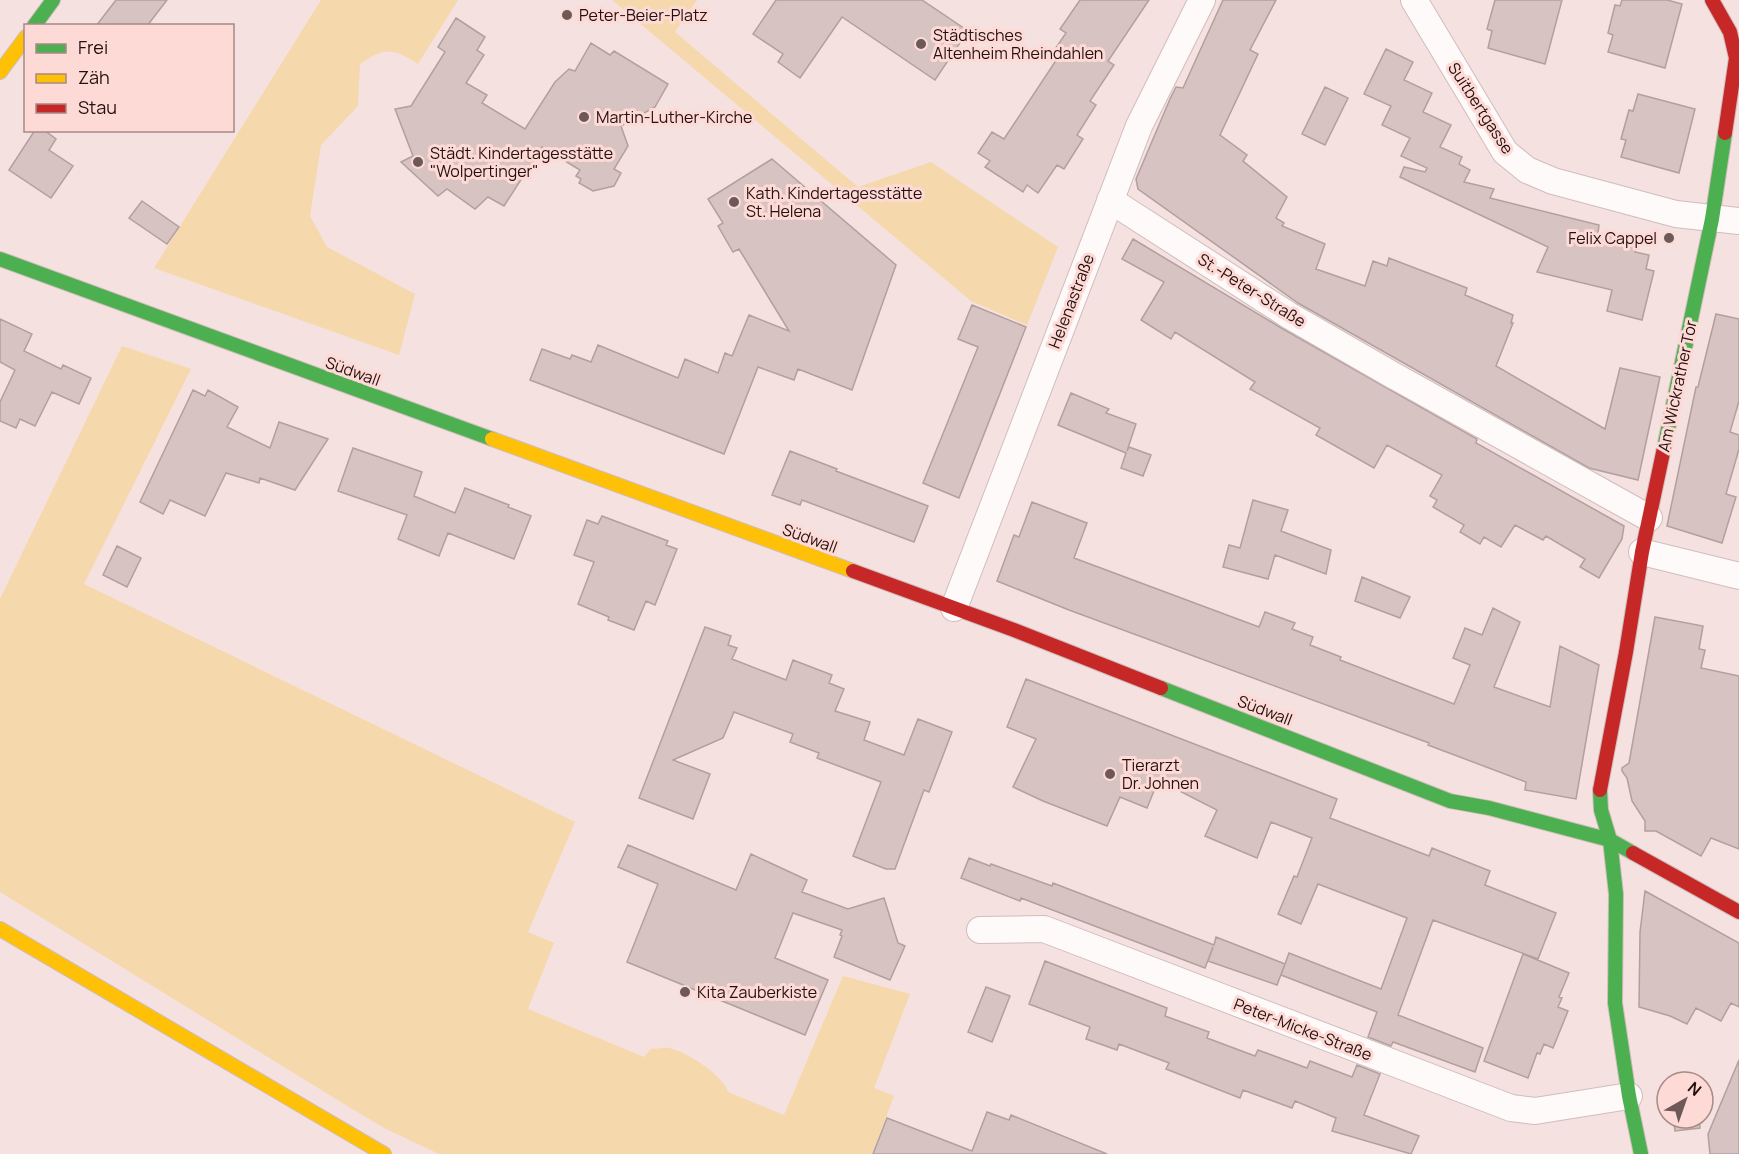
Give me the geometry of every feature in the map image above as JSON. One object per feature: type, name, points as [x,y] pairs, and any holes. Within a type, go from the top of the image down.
[{"type":"street","points":[[35,24],[53,0]]},
{"type":"street","name":"Helenastraße","points":[[954,608],[1139,126],[1202,0]]},
{"type":"street","name":"Suitbertgasse","points":[[1414,0],[1505,152],[1527,170],[1564,184],[1676,214],[1712,219]]},
{"type":"street","name":"Am Wickrather Tor","points":[[1610,840],[1601,810],[1600,784],[1626,652],[1642,552],[1712,219],[1736,58],[1730,32],[1712,0]]},
{"type":"street","points":[[0,72],[24,40]]},
{"type":"street","name":"St.-Peter-Straße","points":[[1110,200],[1290,316],[1649,518]]},
{"type":"street","points":[[1712,219],[1739,221]]},
{"type":"street","name":"Südwall","points":[[0,259],[954,608],[1450,801],[1489,808],[1610,840],[1739,912]]},
{"type":"street","points":[[1642,552],[1739,576]]},
{"type":"street","points":[[1610,840],[1616,894],[1615,1003],[1629,1096],[1641,1154]]},
{"type":"street","points":[[0,929],[384,1154]]},
{"type":"street","name":"Peter-Micke-Straße","points":[[980,930],[1044,929],[1511,1108],[1535,1111],[1629,1096]]},
{"type":"shaded area","points":[[321,0],[458,0],[418,64],[395,52],[383,52],[360,64],[358,106],[321,145],[310,216],[327,247],[415,294],[399,355],[154,268]]},
{"type":"shaded area","points":[[612,0],[697,0],[675,32],[858,187],[931,162],[1058,247],[1027,325],[971,301]]},
{"type":"shaded area","points":[[122,346],[191,369],[84,584],[575,822],[528,932],[554,943],[528,1009],[644,1057],[651,1049],[676,1050],[712,1072],[725,1085],[728,1092],[784,1115],[843,976],[910,994],[874,1088],[894,1096],[872,1154],[439,1154],[386,1129],[349,1107],[0,892],[0,599]]},
{"type":"building","points":[[116,0],[167,0],[149,24],[98,24]]},
{"type":"building","name":"Städtisches Altenheim Rheindahlen","points":[[776,0],[922,0],[968,31],[935,80],[842,17],[800,78],[778,62],[783,54],[753,34]]},
{"type":"building","points":[[1080,0],[1149,0],[1108,61],[1114,65],[1090,101],[1096,105],[1077,135],[1083,139],[1064,169],[1057,165],[1038,193],[1027,185],[1023,192],[985,167],[990,161],[978,153],[992,132],[1004,139],[1059,56],[1053,52],[1066,33],[1060,29]]},
{"type":"building","points":[[1223,0],[1276,0],[1250,50],[1258,54],[1220,135],[1247,155],[1243,161],[1287,197],[1276,218],[1284,223],[1282,226],[1325,244],[1316,269],[1365,286],[1373,261],[1387,266],[1389,258],[1467,288],[1465,295],[1513,315],[1511,323],[1513,323],[1496,366],[1605,429],[1620,368],[1660,377],[1638,480],[1589,468],[1298,303],[1138,189],[1136,179],[1170,99],[1176,87],[1183,88]]},
{"type":"building","points":[[1495,0],[1562,0],[1545,64],[1488,48],[1492,31],[1487,29]]},
{"type":"building","points":[[1622,0],[1667,0],[1682,4],[1665,68],[1608,52],[1613,35],[1608,33],[1615,5],[1620,6]]},
{"type":"building","points":[[456,18],[485,37],[477,50],[484,55],[466,83],[487,95],[482,103],[525,129],[555,82],[569,69],[575,71],[591,43],[610,55],[614,51],[668,84],[655,107],[621,126],[628,146],[614,169],[621,173],[614,186],[593,191],[579,183],[581,179],[576,176],[580,170],[542,147],[504,206],[488,197],[475,209],[447,189],[438,196],[401,162],[413,156],[395,109],[411,106],[445,52],[438,47]]},
{"type":"building","points":[[1386,49],[1413,62],[1404,80],[1432,93],[1423,112],[1451,125],[1440,147],[1462,157],[1459,164],[1470,170],[1464,182],[1494,189],[1490,198],[1599,225],[1598,233],[1637,242],[1635,252],[1649,255],[1646,269],[1654,271],[1642,320],[1607,311],[1612,290],[1537,272],[1548,247],[1400,177],[1404,167],[1425,172],[1427,168],[1401,156],[1410,138],[1382,125],[1391,106],[1364,94]]},
{"type":"building","points":[[1325,87],[1348,98],[1325,145],[1302,134]]},
{"type":"building","points":[[1638,94],[1695,109],[1679,173],[1621,157],[1626,140],[1621,139],[1629,110],[1633,111]]},
{"type":"building","points":[[34,132],[47,132],[56,139],[49,150],[73,166],[51,198],[9,170]]},
{"type":"building","points":[[772,159],[896,265],[852,390],[798,369],[794,380],[758,367],[724,454],[530,380],[542,349],[570,359],[572,355],[591,362],[598,345],[678,378],[685,359],[718,373],[725,353],[732,356],[749,315],[789,331],[739,249],[733,252],[718,226],[723,223],[708,199]]},
{"type":"building","points":[[142,201],[179,227],[167,244],[129,218]]},
{"type":"building","points":[[1133,239],[1283,329],[1477,439],[1476,443],[1624,526],[1622,539],[1599,578],[1580,567],[1585,559],[1546,536],[1543,540],[1515,525],[1501,547],[1484,537],[1480,544],[1460,532],[1464,525],[1433,507],[1437,500],[1430,496],[1442,475],[1387,445],[1374,468],[1316,435],[1320,428],[1250,389],[1255,382],[1175,332],[1171,339],[1141,320],[1164,282],[1122,259]]},
{"type":"building","points":[[972,305],[1026,327],[959,498],[923,483],[978,347],[958,339]]},
{"type":"building","points":[[1716,314],[1739,319],[1739,401],[1730,432],[1739,435],[1739,449],[1726,494],[1736,497],[1722,543],[1667,526],[1696,387],[1698,387]]},
{"type":"building","points":[[0,319],[32,334],[24,351],[61,369],[63,365],[91,378],[79,404],[52,392],[35,426],[20,419],[16,428],[0,421],[0,402],[15,370],[0,362]]},
{"type":"building","points":[[193,390],[205,396],[208,390],[238,407],[227,427],[270,448],[279,422],[328,439],[295,490],[260,478],[259,483],[226,473],[205,516],[170,500],[163,514],[140,502]]},
{"type":"building","points":[[1071,393],[1109,409],[1106,413],[1136,424],[1127,451],[1129,447],[1151,455],[1143,476],[1121,468],[1126,453],[1058,425]]},
{"type":"building","points":[[353,448],[422,472],[414,496],[455,513],[465,488],[531,516],[514,559],[448,533],[439,556],[398,539],[407,515],[338,491]]},
{"type":"building","points":[[790,451],[928,506],[914,542],[802,500],[800,505],[772,495]]},
{"type":"building","points":[[1253,500],[1288,510],[1281,531],[1331,550],[1326,574],[1275,555],[1268,579],[1223,567],[1229,545],[1240,548]]},
{"type":"building","points":[[1032,502],[1087,523],[1074,558],[1259,627],[1265,612],[1295,623],[1292,629],[1313,637],[1310,645],[1341,657],[1340,660],[1454,704],[1470,665],[1453,658],[1465,628],[1482,635],[1493,608],[1520,622],[1494,687],[1550,707],[1560,646],[1599,665],[1576,799],[1525,790],[1526,782],[1428,745],[1429,743],[1069,610],[997,581],[1014,535],[1019,537]]},
{"type":"building","points":[[602,516],[668,541],[666,545],[677,549],[655,605],[646,601],[634,630],[608,620],[609,617],[578,604],[594,562],[574,555],[587,520],[598,524]]},
{"type":"building","points":[[117,546],[141,558],[127,587],[103,575]]},
{"type":"building","points":[[1362,577],[1410,597],[1400,618],[1355,601]]},
{"type":"building","points":[[1655,617],[1703,626],[1699,649],[1705,650],[1701,668],[1739,676],[1739,849],[1711,838],[1701,856],[1656,831],[1645,831],[1645,821],[1632,801],[1627,778],[1622,768],[1629,763]]},
{"type":"building","points":[[705,627],[731,636],[728,645],[737,648],[732,659],[786,680],[793,660],[832,675],[829,683],[844,689],[835,711],[870,722],[864,740],[904,755],[918,719],[952,732],[929,792],[924,790],[895,869],[886,869],[853,856],[881,782],[817,758],[819,753],[790,742],[793,734],[734,712],[723,738],[673,760],[710,774],[693,819],[639,798]]},
{"type":"building","points":[[1026,679],[1337,799],[1330,818],[1429,856],[1432,848],[1490,871],[1485,885],[1556,913],[1538,959],[1433,920],[1398,1015],[1483,1048],[1475,1072],[1393,1042],[1391,1046],[1368,1037],[1377,1012],[1281,975],[1289,953],[1381,989],[1407,918],[1318,884],[1301,924],[1278,914],[1294,876],[1297,877],[1312,838],[1271,822],[1257,858],[1205,836],[1217,810],[1164,783],[1161,789],[1156,786],[1147,808],[1120,797],[1107,826],[1013,787],[1036,739],[1007,727]]},
{"type":"building","points":[[628,845],[736,890],[751,854],[807,880],[802,892],[848,909],[884,898],[898,943],[905,946],[890,980],[834,957],[842,930],[793,913],[775,958],[828,980],[805,1035],[627,962],[658,884],[618,867]]},
{"type":"building","points":[[969,858],[1052,886],[1053,883],[1214,945],[1216,937],[1285,964],[1277,985],[1208,961],[1213,947],[1205,968],[1021,898],[1020,901],[961,878]]},
{"type":"building","points":[[1645,891],[1739,943],[1739,1007],[1731,1003],[1721,1021],[1696,1008],[1687,1024],[1670,1016],[1639,1007],[1640,932]]},
{"type":"building","points":[[1523,954],[1569,973],[1559,997],[1562,998],[1558,1007],[1568,1011],[1553,1048],[1544,1044],[1540,1054],[1537,1053],[1528,1078],[1484,1061]]},
{"type":"building","points":[[1045,961],[1167,1008],[1165,1016],[1209,1032],[1207,1038],[1255,1056],[1258,1050],[1307,1068],[1310,1061],[1352,1077],[1357,1065],[1380,1074],[1364,1115],[1419,1136],[1411,1154],[1332,1131],[1336,1118],[1295,1101],[1292,1108],[1243,1090],[1240,1098],[1166,1069],[1169,1063],[1119,1044],[1117,1050],[1086,1039],[1090,1027],[1029,1004]]},
{"type":"building","points":[[986,987],[1010,996],[992,1042],[968,1032]]},
{"type":"building","points":[[1739,1060],[1739,1154],[1710,1154],[1708,1134],[1710,1130],[1715,1130],[1715,1117]]},
{"type":"building","points":[[987,1112],[1009,1120],[1011,1115],[1107,1154],[873,1154],[887,1118],[972,1151]]},
{"type":"traffic: fast","points":[[35,24],[53,0]]},
{"type":"traffic: fast","points":[[1664,448],[1712,219],[1725,133]]},
{"type":"traffic: fast","points":[[0,259],[492,439]]},
{"type":"traffic: fast","points":[[1161,688],[1450,801],[1489,808],[1610,840],[1633,853]]},
{"type":"traffic: fast","points":[[1600,790],[1601,810],[1610,840],[1616,894],[1615,1003],[1629,1096],[1641,1154]]},
{"type":"traffic: slow","points":[[0,72],[24,40]]},
{"type":"traffic: slow","points":[[492,439],[853,571]]},
{"type":"traffic: slow","points":[[0,929],[384,1154]]},
{"type":"traffic: jam","points":[[1712,0],[1730,32],[1736,58],[1725,133]]},
{"type":"traffic: jam","points":[[1600,790],[1642,552],[1664,448]]},
{"type":"traffic: jam","points":[[853,571],[1014,630],[1161,688]]},
{"type":"traffic: jam","points":[[1633,853],[1739,912]]},
{"type":"place","name":"Peter-Beier-Platz","points":[[567,15]]},
{"type":"place","name":"Städtisches Altenheim Rheindahlen","points":[[921,44]]},
{"type":"place","name":"Martin-Luther-Kirche","points":[[584,117]]},
{"type":"place","name":"Städt. Kindertagesstätte \"Wolpertinger\"","points":[[418,162]]},
{"type":"place","name":"Kath. Kindertagesstätte St. Helena","points":[[734,202]]},
{"type":"place","name":"Felix Cappel","points":[[1669,238]]},
{"type":"place","name":"Tierarzt Dr. Johnen","points":[[1110,774]]},
{"type":"place","name":"Kita Zauberkiste","points":[[685,992]]}]
